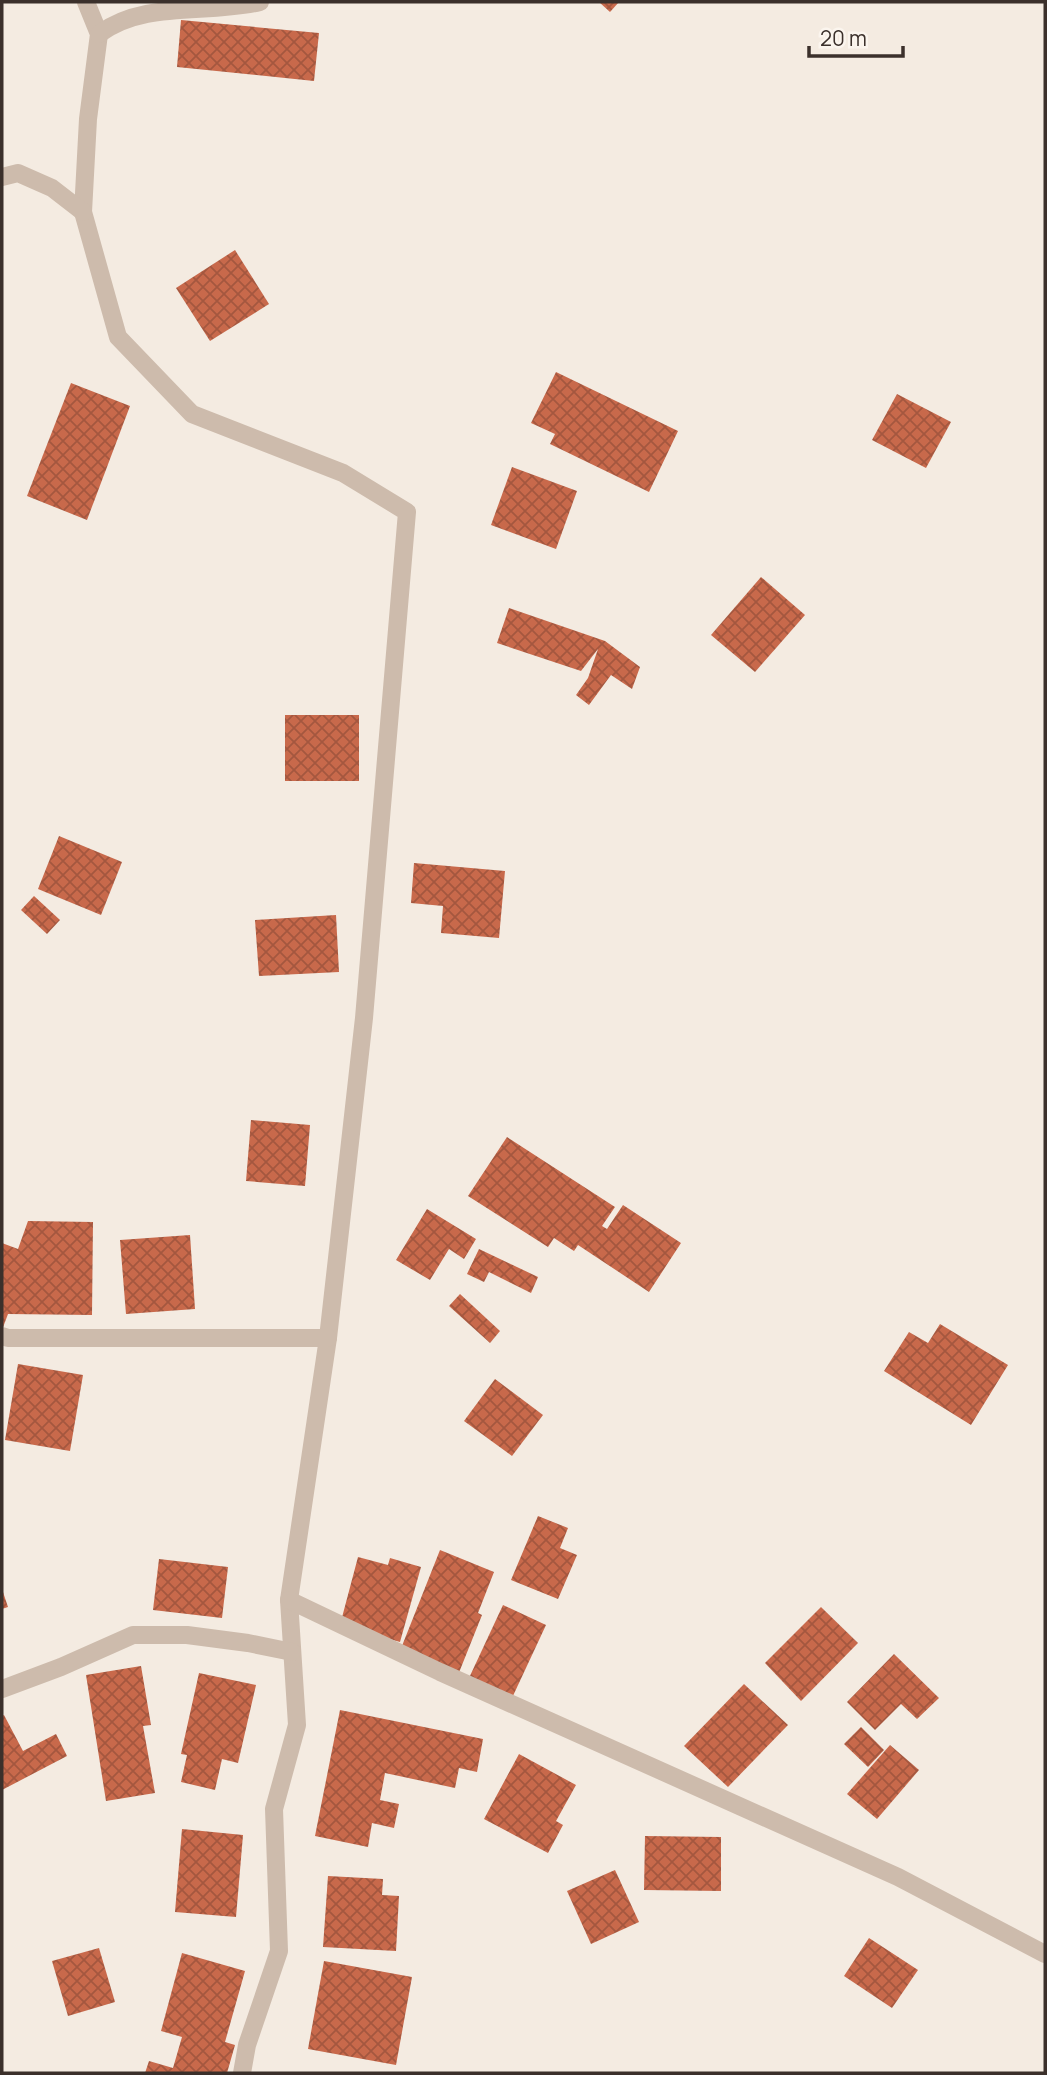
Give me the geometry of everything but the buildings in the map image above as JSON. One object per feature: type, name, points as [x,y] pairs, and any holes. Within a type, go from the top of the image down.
[{"type":"street","points":[[86,2],[99,34],[88,119],[83,212],[118,337],[192,414],[344,473],[407,512],[364,1018],[328,1338],[289,1600],[297,1725],[274,1809],[279,1951],[247,2045],[242,2073]]},
{"type":"street","points":[[99,34],[114,22],[162,9],[260,2]]},
{"type":"street","points":[[2,177],[18,173],[52,188],[83,212]]},
{"type":"street","points":[[2,1336],[328,1338]]},
{"type":"street","points":[[289,1600],[440,1672],[898,1877],[1045,1954]]},
{"type":"street","points":[[2,1689],[61,1667],[133,1635],[187,1635],[292,1652]]}]
